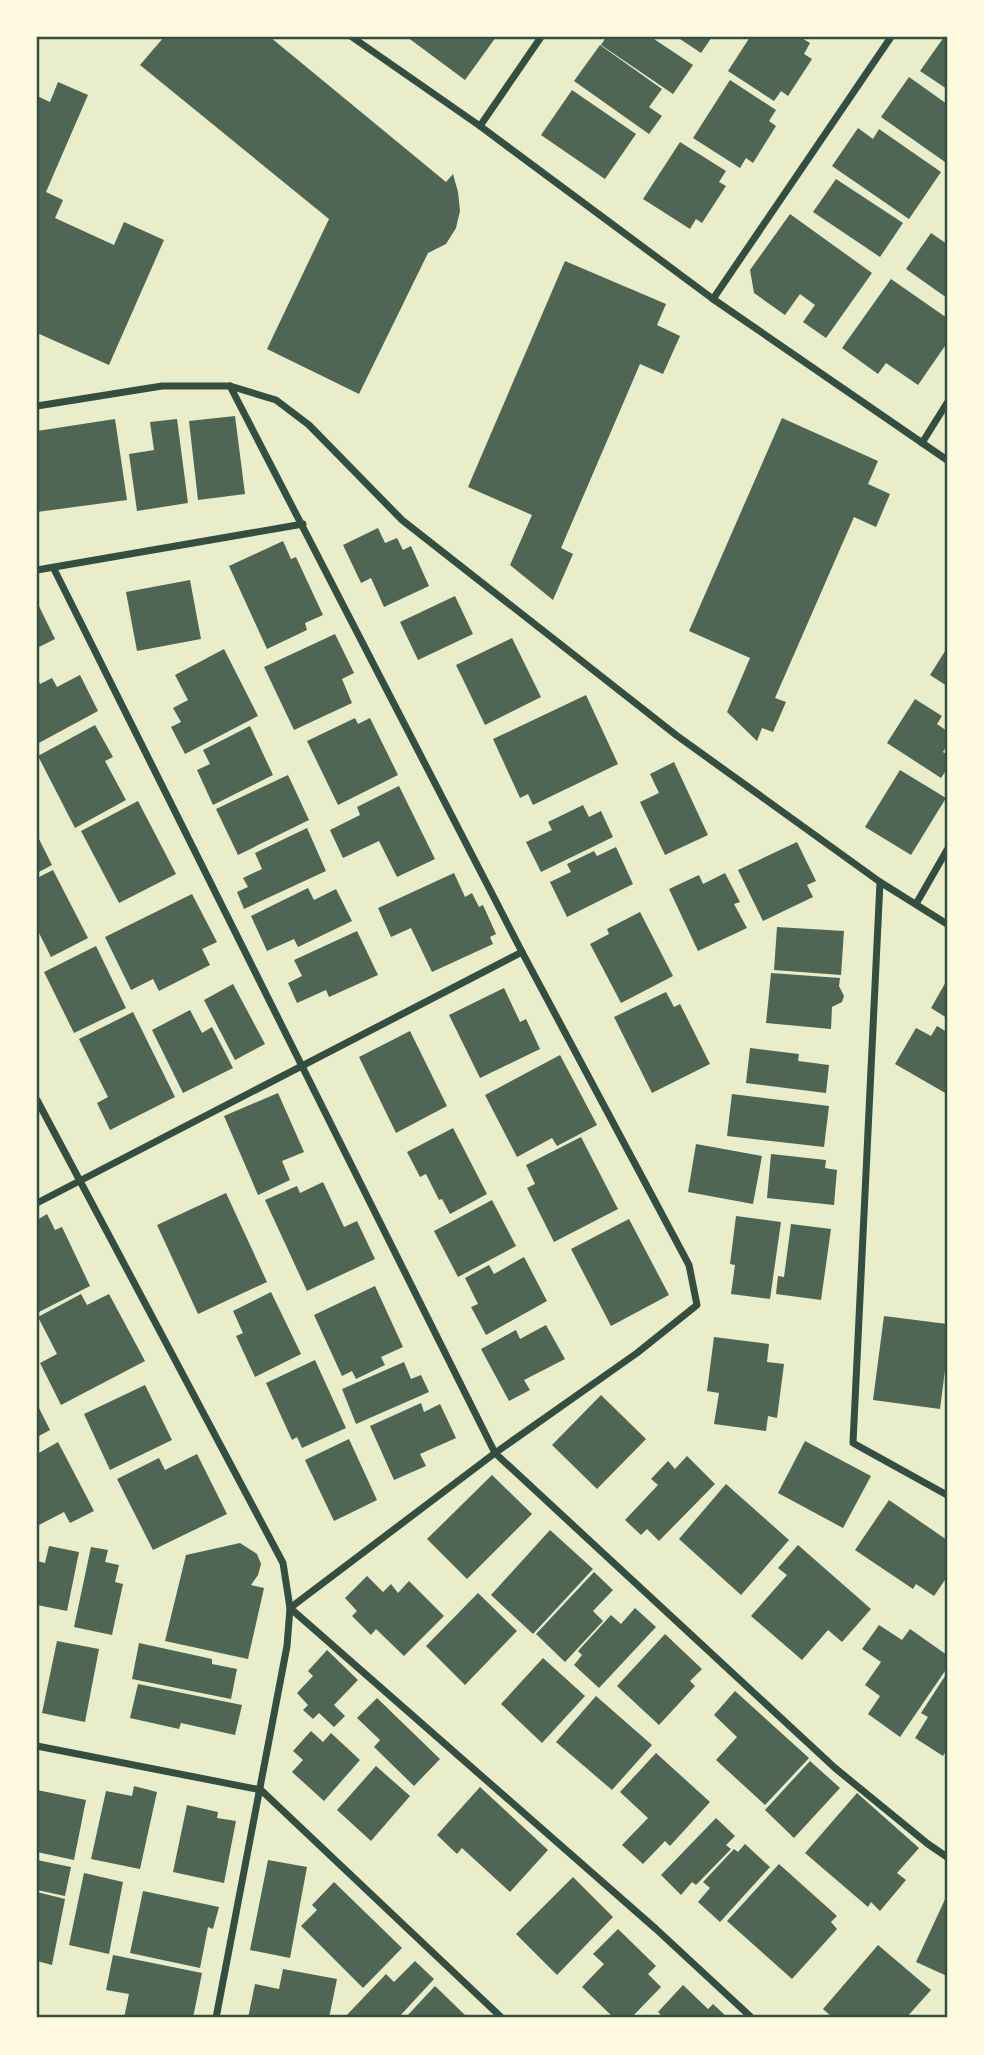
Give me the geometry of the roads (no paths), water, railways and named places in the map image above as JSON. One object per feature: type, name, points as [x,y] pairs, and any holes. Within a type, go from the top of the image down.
[{"type":"street","points":[[352,37],[480,127],[713,299],[947,460]]},
{"type":"street","points":[[480,127],[541,37]]},
{"type":"street","points":[[713,299],[891,37]]},
{"type":"street","points":[[37,406],[162,386],[230,386],[276,400],[309,425],[402,520],[676,735],[880,882],[947,924]]},
{"type":"street","points":[[230,386],[522,952],[689,1265],[697,1305],[637,1353],[495,1453],[290,1608]]},
{"type":"street","points":[[922,443],[947,403]]},
{"type":"street","points":[[37,570],[303,524]]},
{"type":"street","points":[[54,569],[495,1453],[835,1768],[947,1857]]},
{"type":"street","points":[[916,904],[947,850]]},
{"type":"street","points":[[880,882],[853,1443],[947,1495]]},
{"type":"street","points":[[37,1203],[522,952]]},
{"type":"street","points":[[37,1100],[283,1563],[290,1608],[287,1646],[216,2018]]},
{"type":"street","points":[[290,1608],[656,1929],[752,2018]]},
{"type":"street","points":[[37,1746],[261,1790],[502,2018]]}]
